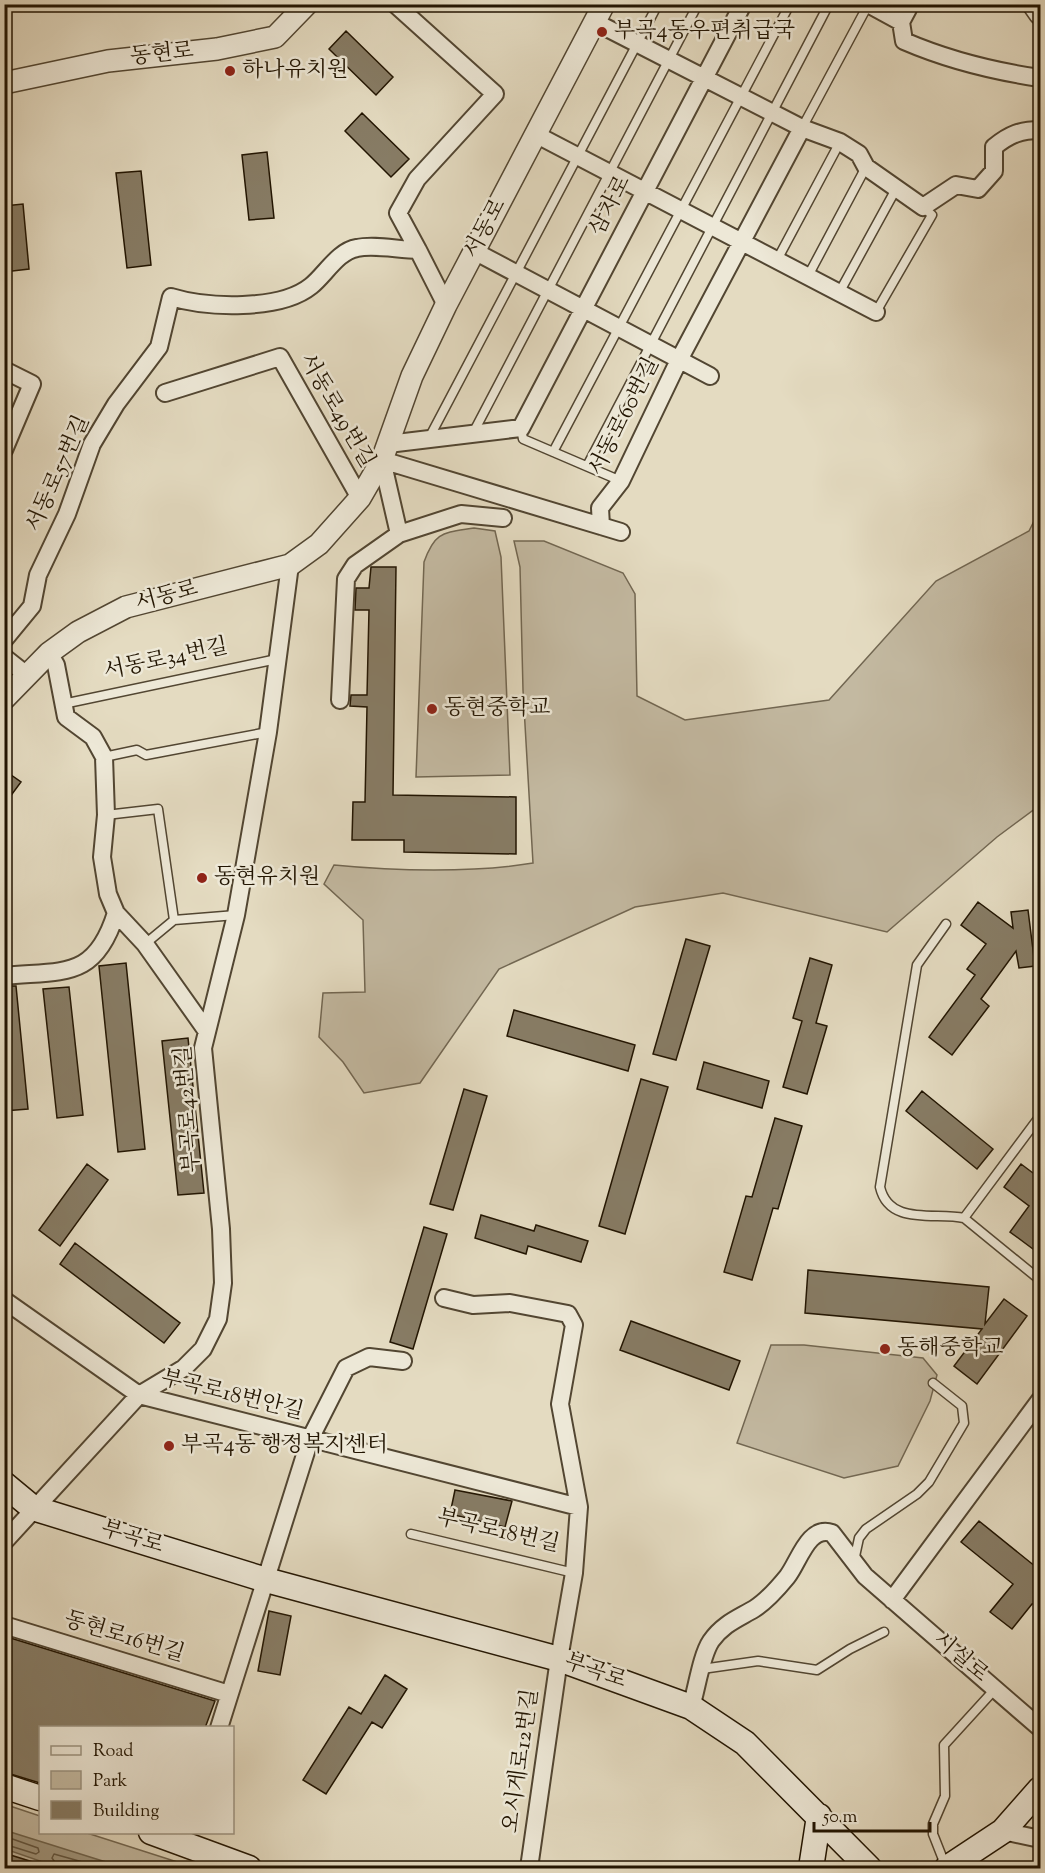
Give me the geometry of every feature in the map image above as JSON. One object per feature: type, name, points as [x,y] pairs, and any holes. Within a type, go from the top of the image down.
[{"type":"main road","name":"부곡로","points":[[4,1484],[33,1508],[266,1580],[559,1659],[691,1707],[745,1743],[819,1816],[868,1869]]},
{"type":"main road","points":[[4,1786],[39,1798]]},
{"type":"main road","name":"시실로","points":[[947,1869],[1003,1831],[1041,1789]]},
{"type":"main road","points":[[811,1869],[819,1816]]},
{"type":"main road","points":[[158,1834],[184,1838],[249,1869]]},
{"type":"street","name":"동현로","points":[[4,83],[108,61],[217,50],[275,37],[307,4]]},
{"type":"street","points":[[395,4],[495,94],[417,179],[398,213],[446,305]]},
{"type":"street","name":"삼차로","points":[[521,428],[743,4]]},
{"type":"street","points":[[905,4],[908,9],[901,22],[904,41],[938,55],[1003,73],[1041,78]]},
{"type":"street","points":[[1033,4],[1041,14]]},
{"type":"street","points":[[868,5],[901,22]]},
{"type":"street","points":[[599,13],[637,43],[668,60],[802,128],[840,142],[859,154],[866,167],[923,207],[956,184],[978,189],[994,171],[994,147],[1008,136],[1022,130],[1041,130]]},
{"type":"street","name":"서동로","points":[[4,699],[49,653],[78,632],[126,608],[290,564],[319,544],[360,498],[385,452],[412,376],[446,305],[599,13]]},
{"type":"street","name":"서동로60번길","points":[[601,526],[600,508],[621,481],[679,360],[802,128]]},
{"type":"street","points":[[536,134],[876,312]]},
{"type":"street","name":"서동로57번길","points":[[4,640],[32,606],[38,575],[67,514],[92,444],[116,405],[159,347],[171,297],[189,302],[273,302],[311,287],[329,267],[356,248],[418,250]]},
{"type":"street","name":"서동로60번길","points":[[474,251],[710,376]]},
{"type":"street","name":"서동로49번길","points":[[165,393],[224,377],[280,357],[360,498]]},
{"type":"street","points":[[4,370],[32,384],[4,450]]},
{"type":"street","points":[[385,452],[428,440],[521,428]]},
{"type":"street","points":[[385,452],[621,532]]},
{"type":"street","points":[[385,452],[399,534]]},
{"type":"street","points":[[340,700],[346,579],[355,565],[399,534],[461,514],[503,518]]},
{"type":"street","name":"부곡로42번길","points":[[4,1542],[139,1395],[184,1368],[203,1349],[218,1319],[223,1283],[221,1229],[203,1048],[236,915],[268,732],[290,564]]},
{"type":"street","points":[[49,653],[56,665],[66,717],[93,737],[104,758],[106,815],[102,856],[108,894],[116,913],[145,944],[206,1030]]},
{"type":"street","points":[[4,657],[28,675]]},
{"type":"street","points":[[4,976],[70,970],[88,962],[110,933],[116,913]]},
{"type":"street","name":"부곡로18번길","points":[[444,1298],[473,1305],[510,1303],[570,1316],[574,1328],[560,1404],[579,1507],[574,1573],[559,1659]]},
{"type":"street","name":"부곡로18번안길","points":[[4,1300],[139,1395],[579,1507]]},
{"type":"street","points":[[220,1726],[310,1439],[346,1368],[369,1358],[403,1361]]},
{"type":"street","points":[[892,1600],[1041,1400]]},
{"type":"street","name":"시실로","points":[[702,1669],[712,1640],[731,1620],[755,1608],[770,1596],[788,1576],[813,1536],[820,1531],[832,1533],[865,1576],[996,1688]]},
{"type":"street","name":"동현로16번길","points":[[4,1625],[229,1694]]},
{"type":"street","name":"오시게로12번길","points":[[529,1869],[559,1659]]},
{"type":"street","points":[[691,1707],[702,1669]]},
{"type":"street","points":[[996,1688],[1041,1728]]},
{"type":"street","points":[[1003,1831],[1041,1839]]},
{"type":"lane","points":[[428,440],[657,4]]},
{"type":"lane","points":[[471,435],[698,4]]},
{"type":"lane","name":"서동로60번길","points":[[553,452],[790,4]]},
{"type":"lane","name":"서동로60번길","points":[[586,466],[829,4]]},
{"type":"lane","points":[[802,128],[868,5]]},
{"type":"lane","points":[[777,260],[840,142]]},
{"type":"lane","points":[[808,276],[866,167]]},
{"type":"lane","points":[[839,292],[896,189]]},
{"type":"lane","points":[[876,312],[932,215],[923,207]]},
{"type":"lane","points":[[521,428],[524,439],[621,481]]},
{"type":"lane","name":"서동로34번길","points":[[63,704],[277,659]]},
{"type":"lane","points":[[104,758],[136,750],[146,755],[268,732]]},
{"type":"lane","points":[[106,815],[158,808],[174,920]]},
{"type":"lane","points":[[145,944],[174,920],[236,915]]},
{"type":"lane","points":[[946,924],[917,965],[880,1187],[889,1205],[904,1214],[941,1214],[964,1218],[1041,1280]]},
{"type":"lane","points":[[964,1218],[1041,1116]]},
{"type":"lane","points":[[854,1562],[859,1539],[866,1529],[917,1494],[929,1482],[964,1423],[962,1406],[933,1383]]},
{"type":"lane","name":"부곡로18번길","points":[[411,1534],[574,1573]]},
{"type":"lane","points":[[702,1669],[758,1661],[817,1670],[850,1648],[884,1632]]},
{"type":"lane","name":"시실로","points":[[947,1869],[933,1834],[933,1824],[945,1796],[944,1745],[996,1688]]},
{"type":"green space","points":[[1040,509],[1040,805],[997,837],[887,932],[723,893],[635,907],[499,969],[420,1083],[364,1093],[343,1062],[319,1037],[323,993],[365,992],[363,920],[324,884],[334,865],[434,870],[533,863],[523,690],[520,567],[514,541],[544,541],[623,573],[635,594],[637,696],[685,720],[829,700],[936,581],[1029,531]]},
{"type":"green space","points":[[474,528],[495,531],[501,557],[510,775],[416,777],[424,562],[436,539],[447,533]]},
{"type":"green space","points":[[771,1345],[804,1345],[923,1358],[937,1375],[930,1401],[898,1466],[844,1478],[737,1443]]},
{"type":"green space","points":[[4,1804],[39,1816],[39,1834],[90,1834],[196,1868],[5,1868]]},
{"type":"water","points":[[4,1830],[125,1868],[60,1868],[5,1849]]},
{"type":"building","points":[[346,31],[393,77],[376,95],[329,49]]},
{"type":"building","points":[[362,113],[409,159],[391,177],[345,131]]},
{"type":"building","points":[[267,152],[274,218],[249,220],[242,155]]},
{"type":"building","points":[[141,171],[151,265],[127,268],[116,173]]},
{"type":"building","points":[[23,204],[29,269],[4,272],[4,206]]},
{"type":"building","points":[[371,567],[396,567],[393,795],[516,797],[516,854],[404,852],[404,840],[352,840],[353,802],[365,802],[367,707],[350,706],[351,695],[367,695],[369,610],[355,610],[356,588],[369,588]]},
{"type":"building","points":[[4,770],[21,782],[4,805]]},
{"type":"building","points":[[978,902],[1013,928],[1011,912],[1028,910],[1035,966],[1019,968],[1016,951],[981,999],[989,1006],[952,1055],[929,1037],[975,975],[967,969],[986,944],[961,925]]},
{"type":"building","points":[[686,939],[710,946],[676,1060],[653,1054]]},
{"type":"building","points":[[810,958],[832,965],[816,1023],[827,1026],[807,1094],[783,1087],[802,1021],[793,1018]]},
{"type":"building","points":[[126,963],[145,1149],[118,1152],[99,966]]},
{"type":"building","points":[[4,986],[16,986],[28,1109],[4,1111]]},
{"type":"building","points":[[69,987],[83,1115],[57,1118],[43,989]]},
{"type":"building","points":[[514,1010],[635,1045],[628,1071],[507,1036]]},
{"type":"building","points":[[188,1038],[204,1193],[178,1195],[162,1041]]},
{"type":"building","points":[[704,1062],[769,1081],[762,1108],[697,1089]]},
{"type":"building","points":[[641,1079],[668,1087],[625,1234],[599,1226]]},
{"type":"building","points":[[464,1089],[487,1096],[453,1210],[430,1204]]},
{"type":"building","points":[[922,1091],[993,1149],[977,1169],[906,1111]]},
{"type":"building","points":[[775,1118],[802,1126],[778,1209],[773,1208],[752,1280],[724,1272],[746,1196],[752,1197]]},
{"type":"building","points":[[87,1164],[108,1180],[60,1246],[39,1230]]},
{"type":"building","points":[[1021,1164],[1041,1179],[1041,1239],[1033,1249],[1010,1232],[1029,1206],[1004,1187]]},
{"type":"building","points":[[481,1215],[534,1231],[536,1225],[588,1241],[581,1262],[528,1246],[526,1254],[475,1238]]},
{"type":"building","points":[[424,1227],[447,1234],[413,1349],[390,1342]]},
{"type":"building","points":[[75,1243],[180,1323],[164,1343],[60,1264]]},
{"type":"building","points":[[808,1270],[989,1287],[985,1324],[1004,1299],[1027,1316],[977,1384],[954,1366],[982,1329],[805,1313]]},
{"type":"building","points":[[631,1321],[740,1361],[729,1390],[620,1350]]},
{"type":"building","points":[[455,1490],[512,1501],[505,1527],[450,1514]]},
{"type":"building","points":[[979,1521],[1041,1571],[1041,1603],[1032,1604],[1012,1629],[990,1612],[1013,1584],[961,1542]]},
{"type":"building","points":[[269,1611],[291,1616],[280,1675],[258,1671]]},
{"type":"building","points":[[4,1636],[215,1701],[206,1726],[39,1726],[39,1783],[4,1772]]},
{"type":"building","points":[[385,1675],[407,1689],[382,1728],[372,1722],[326,1794],[303,1780],[349,1707],[361,1714]]},
{"type":"building","points":[[4,1853],[46,1866],[45,1869],[4,1869]]},
{"type":"place","name":"부곡4동우편취급국","points":[[602,32]]},
{"type":"place","name":"하나유치원","points":[[230,71]]},
{"type":"place","name":"동현중학교","points":[[432,709]]},
{"type":"place","name":"동현유치원","points":[[202,878]]},
{"type":"place","name":"동해중학교","points":[[885,1349]]},
{"type":"place","name":"부곡4동 행정복지센터","points":[[169,1446]]}]
